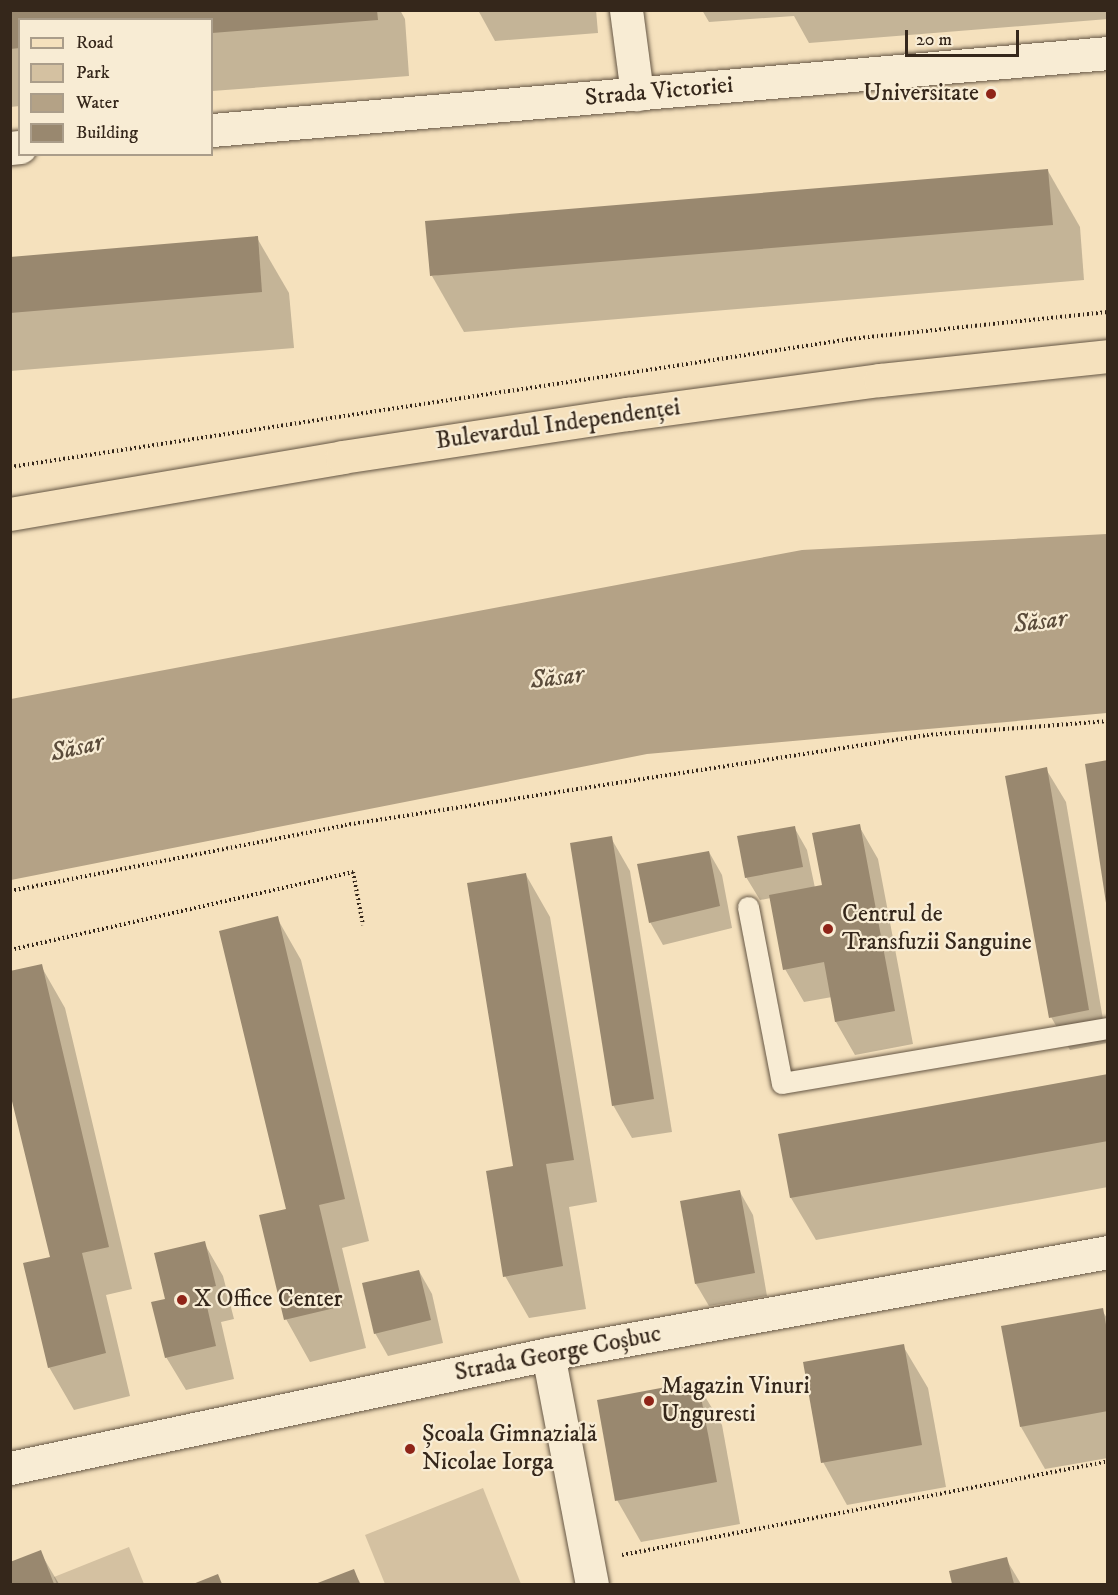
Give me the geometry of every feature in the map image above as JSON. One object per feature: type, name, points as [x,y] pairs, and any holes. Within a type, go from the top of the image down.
[{"type":"main road","name":"Bulevardul Independenței","points":[[10,514],[342,457],[628,414],[880,380],[1107,356]]},
{"type":"street","points":[[626,10],[637,94]]},
{"type":"street","name":"Strada Victoriei","points":[[213,130],[1107,53]]},
{"type":"street","name":"Strada George Coșbuc","points":[[10,1468],[548,1354],[1107,1252]]},
{"type":"street","points":[[548,1354],[590,1573]]},
{"type":"lane","points":[[748,908],[782,1083],[1107,1028]]},
{"type":"path","points":[[10,467],[850,339],[1107,312]]},
{"type":"path","points":[[10,891],[345,825],[555,792],[927,735],[1107,721]]},
{"type":"path","points":[[10,950],[353,872],[363,925]]},
{"type":"path","points":[[590,1573],[1107,1461]]},
{"type":"green space","points":[[483,1488],[521,1584],[385,1584],[365,1535]]},
{"type":"green space","points":[[129,1547],[144,1584],[57,1584],[54,1577]]},
{"type":"water","name":"Săsar","points":[[1107,534],[1107,713],[647,754],[11,880],[11,699],[802,550]]},
{"type":"building","points":[[10,10],[377,10],[378,20],[213,33],[213,18],[18,18],[18,48],[10,49]]},
{"type":"building","points":[[1048,169],[1053,225],[430,276],[425,221]]},
{"type":"building","points":[[258,236],[262,292],[10,313],[10,257]]},
{"type":"building","points":[[1108,760],[1108,903],[1106,903],[1085,764]]},
{"type":"building","points":[[1047,767],[1089,1010],[1049,1018],[1005,776]]},
{"type":"building","name":"Centrul de Transfuzii Sanguine","points":[[860,824],[895,1011],[835,1022],[824,962],[783,970],[769,895],[822,885],[812,833]]},
{"type":"building","points":[[795,826],[803,867],[745,878],[737,836]]},
{"type":"building","points":[[612,836],[654,1099],[612,1106],[570,843]]},
{"type":"building","points":[[709,851],[720,906],[649,923],[637,864]]},
{"type":"building","points":[[526,873],[574,1160],[546,1164],[563,1266],[503,1277],[486,1171],[513,1166],[467,883]]},
{"type":"building","points":[[278,916],[345,1199],[319,1205],[343,1306],[284,1320],[259,1215],[286,1209],[219,931]]},
{"type":"building","points":[[42,964],[109,1247],[82,1253],[106,1353],[48,1368],[23,1263],[50,1257],[10,1093],[10,971]]},
{"type":"building","points":[[1108,1074],[1108,1141],[790,1198],[778,1134]]},
{"type":"building","points":[[740,1190],[755,1273],[695,1284],[680,1201]]},
{"type":"building","name":"X Office Center","points":[[205,1241],[216,1286],[203,1289],[216,1346],[165,1358],[151,1302],[165,1299],[154,1253]]},
{"type":"building","points":[[419,1270],[431,1320],[374,1334],[362,1283]]},
{"type":"building","points":[[1103,1308],[1108,1336],[1108,1411],[1020,1427],[1001,1326]]},
{"type":"building","points":[[904,1344],[922,1445],[821,1463],[803,1362]]},
{"type":"building","points":[[698,1381],[717,1482],[615,1501],[597,1400]]},
{"type":"building","points":[[41,1550],[54,1584],[10,1584],[10,1562]]},
{"type":"building","points":[[1007,1557],[1014,1584],[952,1584],[949,1571]]},
{"type":"building","points":[[354,1569],[360,1584],[315,1584]]},
{"type":"building","points":[[218,1574],[222,1584],[193,1584]]},
{"type":"place","name":"Universitate","points":[[991,94]]},
{"type":"place","name":"Centrul de Transfuzii Sanguine","points":[[828,929]]},
{"type":"place","name":"X Office Center","points":[[182,1300]]},
{"type":"place","name":"Magazin Vinuri Unguresti","points":[[649,1401]]},
{"type":"place","name":"Școala Gimnazială Nicolae Iorga","points":[[410,1449]]}]
